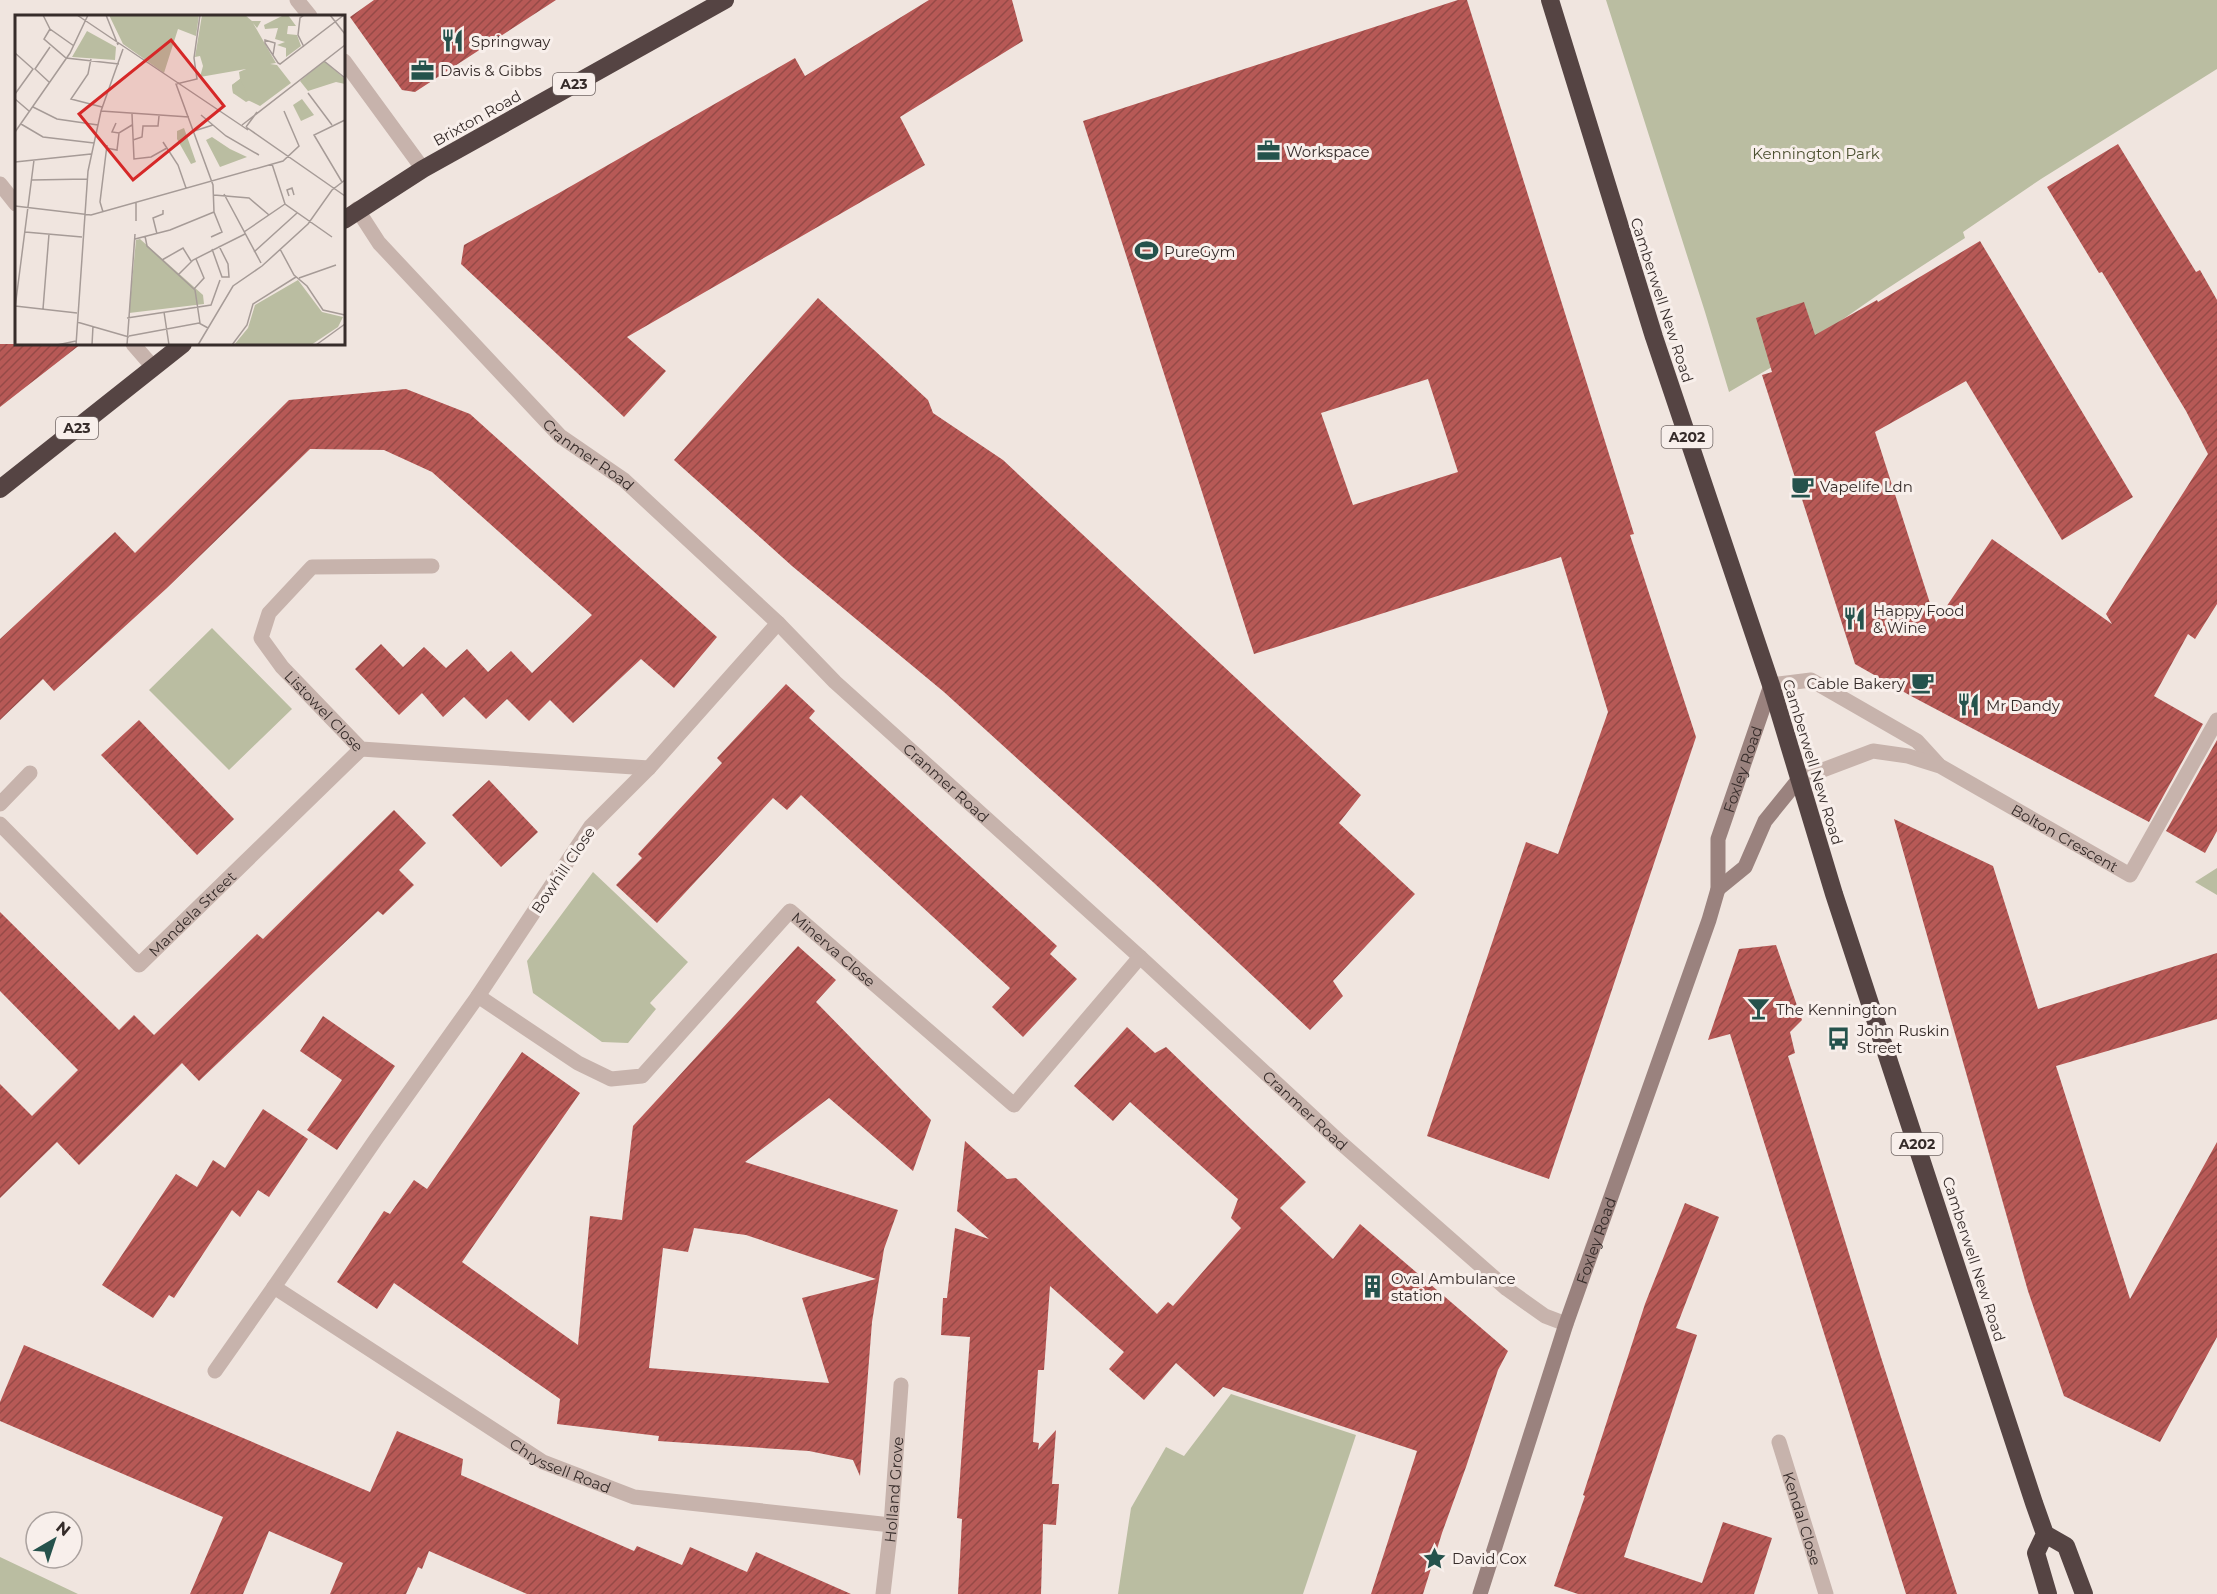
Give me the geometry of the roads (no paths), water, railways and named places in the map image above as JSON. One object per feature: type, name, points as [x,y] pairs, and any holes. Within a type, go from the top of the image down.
[{"type":"highway","name":"Brixton Road","points":[[350,215],[423,169],[725,0]]},
{"type":"highway","name":"Camberwell New Road","points":[[1550,0],[1654,337],[1772,685],[1834,894],[2046,1534]]},
{"type":"highway","name":"A23","points":[[0,489],[182,345]]},
{"type":"highway","points":[[2048,1594],[2036,1553],[2046,1534],[2066,1546],[2084,1594]]},
{"type":"street","points":[[297,0],[309,15]]},
{"type":"street","points":[[345,62],[423,169]]},
{"type":"street","points":[[0,184],[15,203]]},
{"type":"street","name":"Cranmer Road","points":[[350,215],[561,436],[624,480],[777,623],[835,682],[1140,957],[1341,1143],[1508,1289],[1545,1316],[1566,1324]]},
{"type":"street","points":[[134,345],[153,367]]},
{"type":"street","name":"Listowel Close","points":[[432,566],[312,567],[269,613],[261,638],[282,666],[362,749],[649,768]]},
{"type":"street","name":"Bowhill Close","points":[[274,1287],[478,996],[591,826],[649,768],[777,623]]},
{"type":"street","name":"Bolton Crescent","points":[[1772,685],[1811,680],[1917,741],[1940,766]]},
{"type":"street","name":"Foxley Road","points":[[1480,1594],[1566,1324],[1718,889],[1718,839],[1772,685]]},
{"type":"street","name":"Bolton Crescent","points":[[1799,778],[1874,751],[1908,756],[1940,766],[2130,875],[2217,720]]},
{"type":"street","name":"Mandela Street","points":[[0,824],[139,965],[362,749]]},
{"type":"street","points":[[0,804],[30,773]]},
{"type":"street","points":[[1718,889],[1745,867],[1765,821],[1799,778]]},
{"type":"street","name":"Minerva Close","points":[[478,996],[578,1063],[611,1079],[642,1076],[790,911],[1014,1105],[1140,957]]},
{"type":"street","points":[[215,1371],[274,1287]]},
{"type":"street","name":"Chryssell Road","points":[[274,1287],[523,1450],[553,1466],[634,1497],[891,1525]]},
{"type":"street","name":"Holland Grove","points":[[883,1594],[891,1525],[901,1385]]},
{"type":"street","name":"Kendal Close","points":[[1779,1442],[1826,1594]]},
{"type":"place","name":"Springway","points":[[453,41]]},
{"type":"place","name":"Davis & Gibbs","points":[[422,70]]},
{"type":"place","name":"Workspace","points":[[1268,151]]},
{"type":"place","name":"PureGym","points":[[1146,251]]},
{"type":"place","name":"Vapelife Ldn","points":[[1802,486]]},
{"type":"place","name":"Happy Food & Wine","points":[[1855,619]]},
{"type":"place","name":"Cable Bakery","points":[[1923,683]]},
{"type":"place","name":"Mr Dandy","points":[[1968,705]]},
{"type":"place","name":"The Kennington","points":[[1758,1009]]},
{"type":"place","name":"John Ruskin Street","points":[[1839,1039]]},
{"type":"place","name":"Oval Ambulance station","points":[[1373,1287]]},
{"type":"place","name":"David Cox","points":[[1434,1558]]},
{"type":"park label","name":"Kennington Park","points":[[1816,153]]}]
